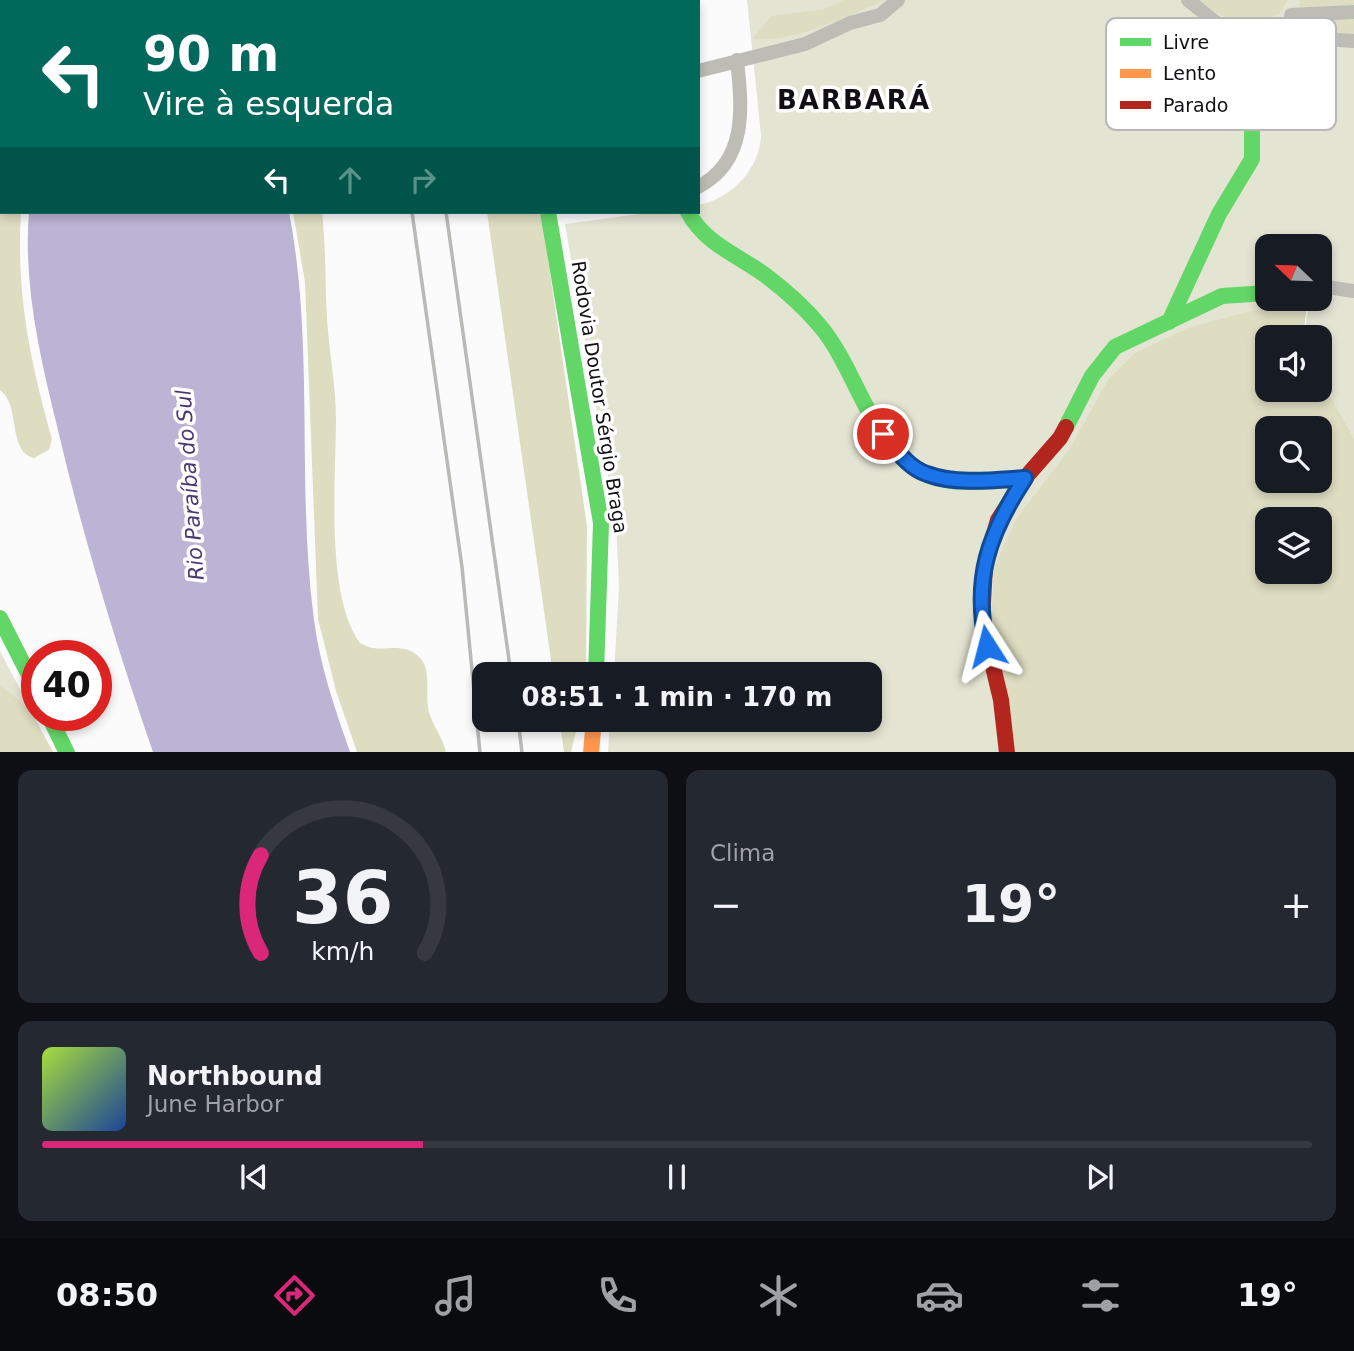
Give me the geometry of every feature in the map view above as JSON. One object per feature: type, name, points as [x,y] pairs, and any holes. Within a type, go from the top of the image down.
[{"type":"street","points":[[700,70],[805,44],[850,23],[880,15],[898,0]]},
{"type":"street","points":[[1188,0],[1210,18]]},
{"type":"street","points":[[1288,18],[1295,0]]},
{"type":"street","points":[[1291,15],[1354,12]]},
{"type":"street","points":[[1336,40],[1354,41]]},
{"type":"street","points":[[700,185],[718,171],[738,138],[742,109],[742,59]]},
{"type":"street","points":[[1169,322],[1219,214],[1252,159],[1252,130]]},
{"type":"street","name":"Rodovia Doutor Sérgio Braga","points":[[548,214],[601,523],[596,662]]},
{"type":"street","points":[[689,214],[693,224],[708,238],[766,276],[806,310],[833,340],[883,434],[908,462],[926,474],[988,481],[1025,478]]},
{"type":"street","points":[[1332,287],[1354,291]]},
{"type":"street","points":[[1007,752],[1002,700],[982,621],[982,594],[998,520],[1025,478],[1070,422],[1102,361],[1115,347],[1222,296],[1255,294]]},
{"type":"street","points":[[0,618],[21,659]]},
{"type":"street","points":[[56,731],[67,752]]},
{"type":"street","points":[[591,752],[593,732]]},
{"type":"green space","points":[[747,0],[1354,0],[1354,438],[1332,399],[1332,325],[1305,325],[1308,312],[1332,312],[1332,234],[1255,234],[1255,310],[1189,327],[1134,353],[1108,379],[1069,449],[1017,517],[1014,752],[608,752],[609,732],[882,732],[882,662],[615,662],[619,586],[616,522],[565,224],[640,214],[700,214],[700,204],[722,196],[742,180],[759,148],[761,135]]},
{"type":"green space","points":[[844,0],[884,0],[837,21],[801,33],[752,39],[771,16],[824,9]]},
{"type":"green space","points":[[1198,0],[1288,0],[1279,14],[1267,18],[1230,18]]},
{"type":"green space","points":[[1300,0],[1354,0],[1354,7],[1299,9]]},
{"type":"green space","points":[[1336,19],[1354,19],[1354,34],[1336,33]]},
{"type":"green space","points":[[0,214],[21,214],[21,271],[26,327],[52,439],[49,450],[34,458],[20,447],[10,406],[0,390]]},
{"type":"green space","points":[[293,214],[322,214],[327,318],[336,406],[334,503],[341,596],[349,622],[360,643],[373,648],[408,650],[423,661],[427,677],[429,712],[446,752],[357,752],[336,691],[318,619],[305,282]]},
{"type":"green space","points":[[487,214],[541,214],[587,526],[586,662],[551,662]]},
{"type":"green space","points":[[1255,310],[1255,312],[1306,312],[1304,325],[1255,325],[1255,402],[1332,402],[1332,399],[1354,438],[1354,752],[1014,752],[991,619],[994,567],[1017,517],[1069,449],[1108,379],[1134,353],[1189,327]]},
{"type":"green space","points":[[0,651],[21,691],[21,731],[42,731],[53,752],[0,752]]},
{"type":"green space","points":[[0,686],[21,703],[21,731],[41,731],[53,752],[0,752]]},
{"type":"green space","points":[[561,732],[576,732],[571,752],[564,752]]},
{"type":"water","name":"Rio Paraíba do Sul","points":[[29,214],[289,214],[301,314],[306,518],[314,620],[324,671],[350,752],[153,752],[101,590],[51,400],[34,320],[28,239]]},
{"type":"railway","points":[[412,214],[462,567],[480,752]]},
{"type":"railway","points":[[446,214],[509,662]]},
{"type":"railway","points":[[520,732],[522,752]]},
{"type":"traffic: fast","points":[[1169,322],[1219,214],[1252,159],[1252,130]]},
{"type":"traffic: fast","points":[[548,214],[601,523],[596,662]]},
{"type":"traffic: fast","points":[[689,214],[703,233],[772,281],[814,319],[845,364],[877,426],[905,460],[935,478],[961,482],[1025,478]]},
{"type":"traffic: fast","points":[[1066,427],[1092,376],[1115,347],[1222,296],[1255,294]]},
{"type":"traffic: fast","points":[[0,618],[21,659]]},
{"type":"traffic: fast","points":[[56,731],[67,752]]},
{"type":"traffic: slow","points":[[591,752],[593,732]]},
{"type":"traffic: jam","points":[[1007,752],[1001,700],[982,621],[985,566],[998,520],[1025,478],[1060,438],[1066,427]]},
{"type":"district","name":"BARBARÁ","points":[[854,100]]},
{"type":"route","points":[[883,434],[908,462],[926,474],[988,481],[1025,478],[998,520],[985,566],[982,621],[987,646]]}]
